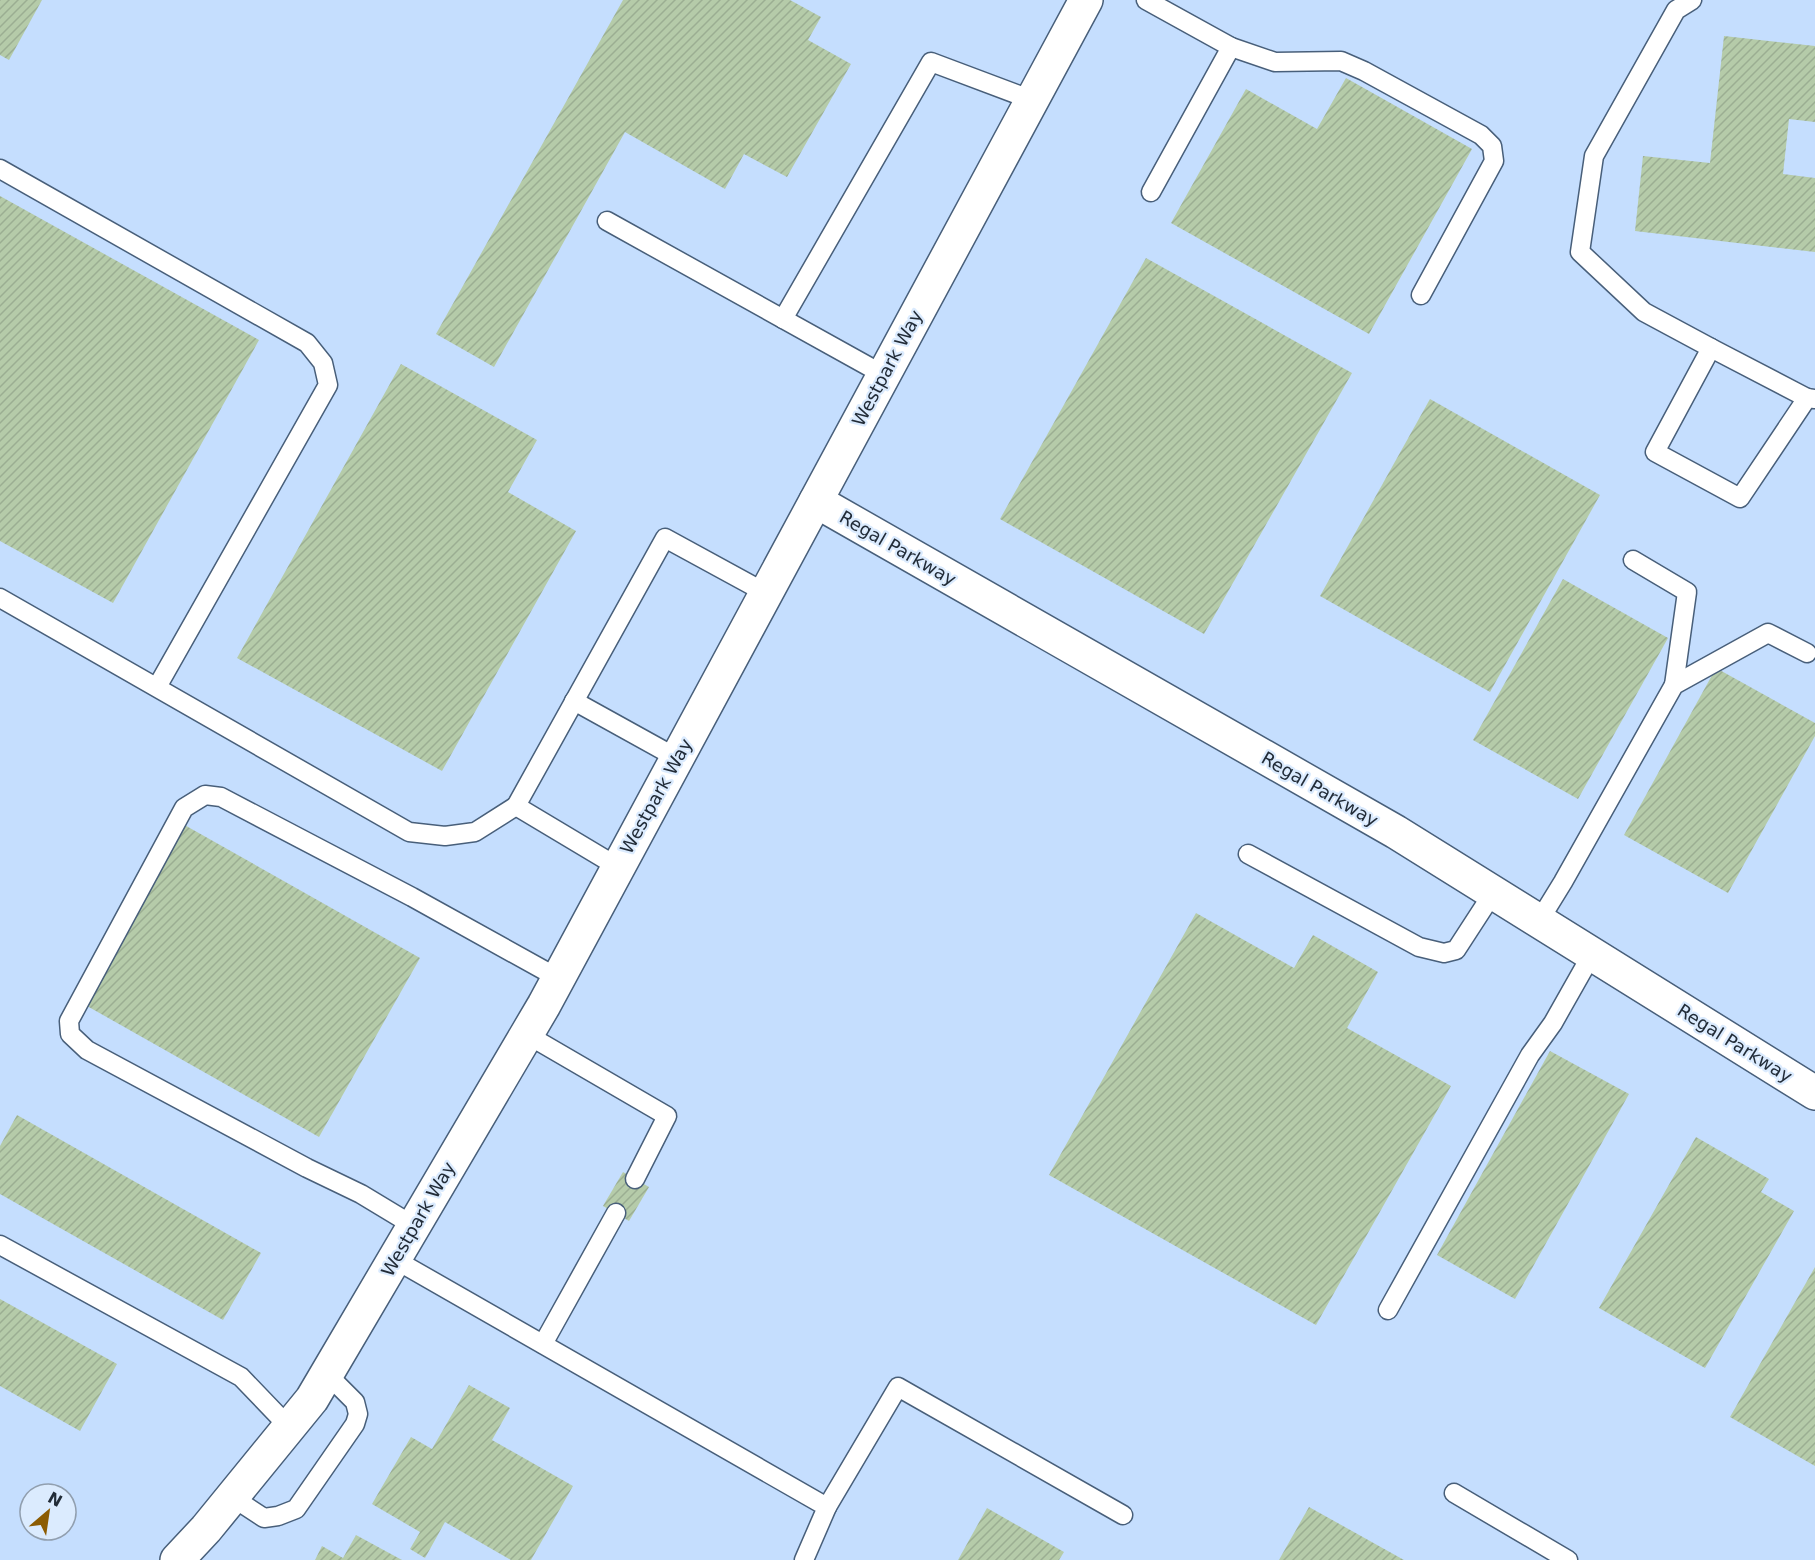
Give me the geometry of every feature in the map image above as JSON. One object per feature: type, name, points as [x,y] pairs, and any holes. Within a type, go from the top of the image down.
[{"type":"street","name":"Westpark Way","points":[[177,1560],[206,1529],[312,1399],[526,1034],[1086,0]]},
{"type":"street","name":"Regal Parkway","points":[[816,501],[1396,832],[1815,1093]]},
{"type":"lane","points":[[1146,0],[1231,47],[1275,62],[1341,61],[1364,71],[1480,135],[1492,146],[1494,161],[1421,295]]},
{"type":"lane","points":[[1692,0],[1676,10],[1594,156],[1580,252],[1644,312],[1811,398],[1740,498],[1655,452],[1711,348]]},
{"type":"lane","points":[[1151,192],[1231,47]]},
{"type":"lane","points":[[783,319],[931,62],[1032,100]]},
{"type":"lane","points":[[0,170],[306,343],[323,363],[328,385],[156,687]]},
{"type":"lane","points":[[607,221],[884,375]]},
{"type":"lane","points":[[0,598],[409,832],[445,836],[475,832],[516,806],[665,538],[766,593]]},
{"type":"lane","points":[[1539,921],[1674,685],[1687,592],[1633,560]]},
{"type":"lane","points":[[1674,685],[1768,633],[1807,653]]},
{"type":"lane","points":[[574,701],[677,758]]},
{"type":"lane","points":[[414,1226],[361,1194],[307,1168],[87,1050],[70,1034],[69,1021],[184,808],[205,795],[221,797],[412,897],[558,978]]},
{"type":"lane","points":[[516,806],[618,867]]},
{"type":"lane","points":[[1248,854],[1419,947],[1444,953],[1456,950],[1493,893]]},
{"type":"lane","points":[[1388,1310],[1530,1055],[1560,1012],[1592,954]]},
{"type":"lane","points":[[526,1034],[667,1116],[635,1179]]},
{"type":"lane","points":[[543,1344],[616,1213]]},
{"type":"lane","points":[[0,1245],[241,1377],[289,1427]]},
{"type":"lane","points":[[394,1259],[827,1507]]},
{"type":"lane","points":[[232,1497],[264,1518],[278,1516],[296,1509],[355,1424],[358,1414],[355,1402],[327,1374]]},
{"type":"lane","points":[[804,1560],[827,1507],[898,1387],[1123,1515]]},
{"type":"lane","points":[[1454,1493],[1568,1560]]},
{"type":"building","points":[[0,0],[42,0],[9,60],[0,55]]},
{"type":"building","points":[[623,0],[790,0],[821,17],[808,40],[851,64],[787,177],[744,154],[725,189],[625,132],[494,367],[436,334]]},
{"type":"building","points":[[1724,36],[1815,46],[1815,122],[1789,119],[1783,174],[1815,178],[1815,252],[1635,231],[1643,156],[1710,163]]},
{"type":"building","points":[[1346,78],[1472,149],[1369,334],[1171,223],[1246,89],[1317,129]]},
{"type":"building","points":[[0,196],[259,340],[113,603],[0,541]]},
{"type":"building","points":[[1146,258],[1352,373],[1204,634],[1000,519]]},
{"type":"building","points":[[401,364],[537,440],[508,492],[576,531],[442,771],[237,658]]},
{"type":"building","points":[[1430,399],[1600,495],[1490,692],[1320,596]]},
{"type":"building","points":[[1563,579],[1668,638],[1578,799],[1473,740]]},
{"type":"building","points":[[1716,668],[1815,723],[1815,736],[1728,893],[1624,835]]},
{"type":"building","points":[[181,823],[420,958],[319,1137],[80,1002]]},
{"type":"building","points":[[1196,913],[1294,968],[1313,935],[1378,972],[1347,1028],[1451,1086],[1316,1325],[1049,1175]]},
{"type":"building","points":[[1550,1051],[1629,1094],[1515,1299],[1437,1255]]},
{"type":"building","points":[[17,1115],[261,1253],[223,1320],[0,1194],[0,1146]]},
{"type":"building","points":[[1696,1137],[1769,1179],[1761,1192],[1794,1211],[1705,1368],[1599,1308]]},
{"type":"building","points":[[623,1172],[649,1187],[629,1221],[603,1206]]},
{"type":"building","points":[[1815,1267],[1815,1466],[1730,1417]]},
{"type":"building","points":[[0,1299],[117,1364],[80,1431],[0,1386]]},
{"type":"building","points":[[469,1385],[510,1408],[492,1440],[573,1486],[531,1560],[511,1560],[445,1522],[425,1558],[410,1549],[420,1532],[372,1504],[411,1437],[432,1449]]},
{"type":"building","points":[[1309,1507],[1404,1560],[1279,1560]]},
{"type":"building","points":[[987,1508],[1064,1552],[1059,1560],[958,1560]]},
{"type":"building","points":[[356,1535],[402,1560],[315,1560],[322,1546],[343,1558]]}]
